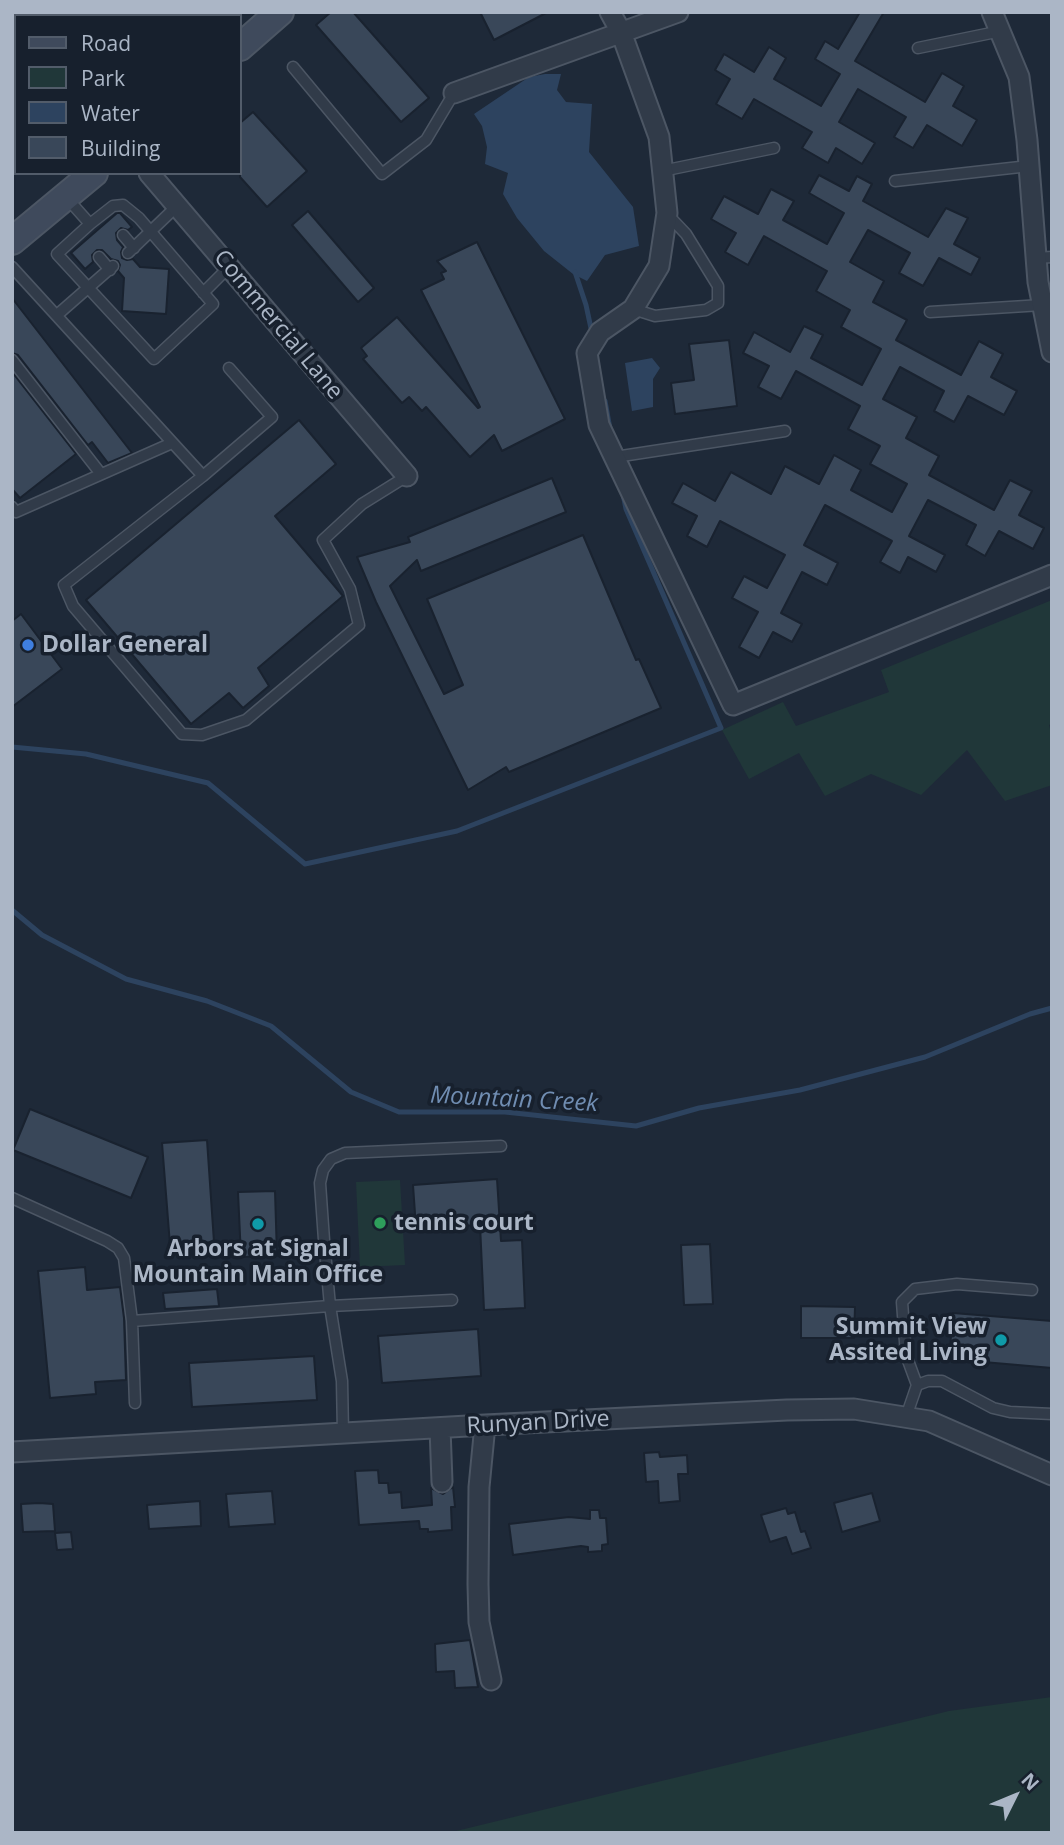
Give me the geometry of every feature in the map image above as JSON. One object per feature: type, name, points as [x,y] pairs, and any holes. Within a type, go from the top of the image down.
[{"type":"main road","points":[[242,45],[280,12]]},
{"type":"main road","points":[[12,241],[92,175]]},
{"type":"street","points":[[610,12],[621,32],[659,137],[667,213],[659,266],[633,309],[600,332],[587,353],[599,425],[733,705],[1052,575]]},
{"type":"street","points":[[454,93],[678,12]]},
{"type":"street","points":[[992,12],[1019,77],[1029,166],[1044,258],[1042,305],[1052,352]]},
{"type":"street","name":"Commercial Lane","points":[[151,175],[407,476]]},
{"type":"street","name":"Runyan Drive","points":[[12,1452],[485,1425],[854,1409],[929,1421],[1052,1475]]},
{"type":"street","points":[[485,1425],[479,1487],[478,1584],[479,1622],[491,1680]]},
{"type":"street","points":[[440,1428],[442,1482]]},
{"type":"lane","points":[[918,48],[1001,31]]},
{"type":"lane","points":[[293,66],[382,174],[426,140],[454,93]]},
{"type":"lane","points":[[662,171],[775,148]]},
{"type":"lane","points":[[895,181],[1029,166]]},
{"type":"lane","points":[[66,197],[90,224]]},
{"type":"lane","points":[[123,205],[151,232],[213,304],[153,359],[57,254],[82,238],[90,224],[106,216],[113,206],[123,205]]},
{"type":"lane","points":[[123,235],[131,251],[177,206]]},
{"type":"lane","points":[[633,309],[655,316],[706,310],[718,303],[718,286],[686,234],[667,213]]},
{"type":"lane","points":[[57,315],[112,268],[99,257]]},
{"type":"lane","points":[[12,267],[203,476]]},
{"type":"lane","points":[[203,293],[229,267]]},
{"type":"lane","points":[[930,312],[1042,305]]},
{"type":"lane","points":[[12,360],[101,474]]},
{"type":"lane","points":[[229,368],[272,417],[203,476],[64,585],[73,606],[183,734],[202,735],[246,720],[359,625],[350,589],[323,540],[362,504],[407,476]]},
{"type":"lane","points":[[615,457],[785,431]]},
{"type":"lane","points":[[12,506],[16,512],[172,443]]},
{"type":"lane","points":[[343,1433],[342,1381],[330,1306],[320,1184],[323,1170],[331,1159],[345,1153],[501,1146]]},
{"type":"lane","points":[[12,1198],[118,1248],[128,1274],[135,1403]]},
{"type":"lane","points":[[906,1417],[916,1385],[906,1355],[902,1302],[915,1289],[957,1284],[1032,1290]]},
{"type":"lane","points":[[132,1321],[452,1300]]},
{"type":"lane","points":[[916,1385],[928,1381],[942,1381],[993,1408],[1010,1412],[1052,1414]]},
{"type":"green space","points":[[1052,600],[1052,724],[1049,725],[1052,736],[1052,785],[1005,801],[967,750],[921,795],[871,774],[825,796],[799,753],[749,779],[722,730],[783,702],[796,726],[889,692],[881,670]]},
{"type":"green space","name":"tennis court","points":[[400,1180],[405,1265],[360,1267],[356,1182]]},
{"type":"green space","points":[[1052,1697],[1052,1833],[448,1833],[949,1711]]},
{"type":"water","points":[[561,74],[557,90],[566,102],[592,104],[589,152],[633,207],[639,246],[605,255],[587,281],[573,274],[544,251],[517,218],[503,194],[508,173],[485,164],[487,147],[482,126],[474,114],[529,77]]},
{"type":"water","points":[[652,358],[660,368],[653,379],[653,407],[632,411],[625,363]]},
{"type":"building","points":[[331,12],[353,12],[429,98],[401,122],[316,25]]},
{"type":"building","points":[[480,12],[548,12],[494,40]]},
{"type":"building","points":[[860,12],[884,12],[855,61],[925,102],[942,73],[964,86],[953,106],[977,120],[962,146],[927,125],[913,148],[894,137],[906,117],[858,89],[839,122],[875,143],[862,164],[836,148],[828,163],[802,148],[812,132],[754,99],[742,119],[716,104],[730,79],[715,70],[724,54],[754,72],[769,47],[786,58],[774,79],[821,106],[840,74],[815,59],[825,41],[838,49]]},
{"type":"building","points":[[253,112],[307,171],[267,207],[240,177],[242,121]]},
{"type":"building","points":[[819,175],[849,191],[857,176],[872,184],[863,201],[928,237],[946,208],[968,218],[954,244],[980,258],[971,275],[939,258],[923,286],[899,273],[910,253],[868,230],[850,262],[884,281],[873,302],[907,320],[896,340],[961,375],[979,341],[1003,354],[991,377],[1017,391],[1004,415],[968,396],[954,422],[934,411],[944,391],[900,367],[883,399],[917,417],[906,438],[939,456],[929,475],[994,510],[1010,480],[1032,491],[1019,515],[1044,528],[1033,549],[999,531],[985,556],[966,545],[976,525],[928,500],[909,536],[945,555],[936,572],[908,557],[900,573],[880,562],[892,541],[825,505],[804,545],[838,563],[827,585],[802,572],[781,613],[802,624],[792,642],[773,632],[759,658],[739,647],[758,612],[732,598],[744,576],[767,588],[785,555],[720,521],[707,547],[687,536],[697,516],[672,503],[683,483],[715,501],[731,472],[771,494],[785,466],[819,484],[834,455],[861,470],[851,490],[892,512],[907,484],[870,464],[880,446],[848,429],[860,406],[796,371],[781,399],[758,387],[769,366],[743,353],[754,332],[790,352],[804,326],[823,335],[811,358],[862,385],[881,349],[841,327],[850,310],[816,291],[827,271],[764,236],[748,265],[725,252],[736,233],[711,219],[724,196],[758,214],[771,189],[794,201],[783,220],[827,244],[844,213],[809,193]]},
{"type":"building","points":[[308,211],[374,288],[358,302],[292,225]]},
{"type":"building","points":[[117,213],[132,227],[128,230],[121,228],[116,233],[117,240],[123,247],[122,258],[133,259],[140,267],[169,269],[166,314],[122,311],[124,278],[118,271],[118,261],[111,259],[102,250],[97,250],[92,255],[93,262],[85,269],[71,253]]},
{"type":"building","points":[[477,242],[565,419],[502,451],[494,435],[470,457],[426,407],[422,411],[409,397],[402,403],[363,359],[367,356],[361,348],[397,317],[478,408],[480,407],[421,290],[444,279],[441,273],[446,271],[437,261]]},
{"type":"building","points":[[12,298],[132,453],[108,463],[92,442],[88,445],[18,355],[12,353]]},
{"type":"building","points":[[729,340],[737,406],[675,414],[671,383],[694,380],[689,344]]},
{"type":"building","points":[[12,372],[76,454],[20,498],[12,489]]},
{"type":"building","points":[[299,420],[336,464],[275,516],[343,596],[258,668],[269,686],[243,708],[229,693],[191,724],[86,600]]},
{"type":"building","points":[[552,478],[566,512],[421,571],[417,560],[390,586],[444,694],[463,685],[427,599],[583,535],[636,660],[639,659],[661,708],[509,772],[506,767],[468,790],[376,602],[357,557],[410,542],[408,537]]},
{"type":"building","name":"Dollar General","points":[[21,614],[62,669],[12,707],[12,621]]},
{"type":"building","points":[[30,1109],[148,1157],[131,1198],[13,1150]]},
{"type":"building","points":[[207,1140],[214,1242],[170,1245],[162,1143]]},
{"type":"building","points":[[497,1179],[501,1241],[522,1240],[525,1308],[484,1310],[480,1225],[416,1228],[413,1185]]},
{"type":"building","name":"Arbors at Signal Mountain Main Office","points":[[275,1191],[277,1256],[241,1257],[238,1192]]},
{"type":"building","points":[[710,1244],[713,1304],[684,1305],[681,1245]]},
{"type":"building","points":[[85,1267],[87,1290],[120,1287],[126,1380],[95,1382],[96,1394],[50,1398],[38,1271]]},
{"type":"building","points":[[217,1289],[219,1306],[165,1309],[163,1293]]},
{"type":"building","points":[[801,1306],[855,1307],[854,1338],[801,1338]]},
{"type":"building","name":"Summit View Assited Living","points":[[953,1313],[1052,1321],[1052,1368],[949,1359]]},
{"type":"building","points":[[478,1329],[481,1376],[382,1383],[378,1336]]},
{"type":"building","points":[[314,1356],[317,1400],[192,1407],[189,1363]]},
{"type":"building","points":[[659,1452],[660,1457],[687,1455],[688,1474],[678,1474],[680,1501],[659,1503],[658,1481],[646,1482],[644,1453]]},
{"type":"building","points":[[378,1470],[379,1483],[388,1483],[389,1493],[401,1492],[402,1508],[432,1505],[431,1488],[443,1494],[453,1487],[455,1507],[451,1507],[452,1530],[428,1532],[428,1529],[420,1529],[419,1521],[359,1525],[355,1471]]},
{"type":"building","points":[[272,1491],[275,1524],[229,1527],[226,1494]]},
{"type":"building","points":[[872,1493],[880,1521],[842,1532],[834,1503]]},
{"type":"building","points":[[200,1501],[201,1526],[149,1529],[147,1505]]},
{"type":"building","points":[[21,1504],[53,1504],[55,1531],[23,1532]]},
{"type":"building","points":[[786,1508],[788,1514],[795,1512],[801,1532],[805,1531],[811,1548],[792,1554],[786,1537],[770,1542],[761,1515]]},
{"type":"building","points":[[590,1510],[599,1510],[600,1518],[606,1518],[608,1544],[602,1545],[602,1551],[588,1552],[588,1547],[581,1546],[513,1555],[509,1524],[569,1517],[590,1519]]},
{"type":"building","points":[[71,1532],[73,1549],[57,1550],[55,1533]]},
{"type":"building","points":[[470,1640],[478,1687],[455,1688],[454,1671],[436,1672],[435,1644]]},
{"type":"waterway","points":[[575,272],[592,333]]},
{"type":"waterway","points":[[605,401],[610,429]]},
{"type":"waterway","points":[[12,747],[86,754],[208,783],[305,864],[457,831],[721,728],[626,509],[623,494]]},
{"type":"waterway","name":"Mountain Creek","points":[[12,910],[42,935],[126,979],[207,1001],[271,1026],[351,1092],[399,1112],[505,1112],[636,1126],[699,1108],[800,1090],[925,1057],[1030,1014],[1052,1008]]},
{"type":"place","name":"Dollar General","points":[[28,645]]},
{"type":"place","name":"tennis court","points":[[380,1223]]},
{"type":"place","name":"Arbors at Signal Mountain Main Office","points":[[258,1224]]},
{"type":"place","name":"Summit View Assited Living","points":[[1001,1340]]}]
